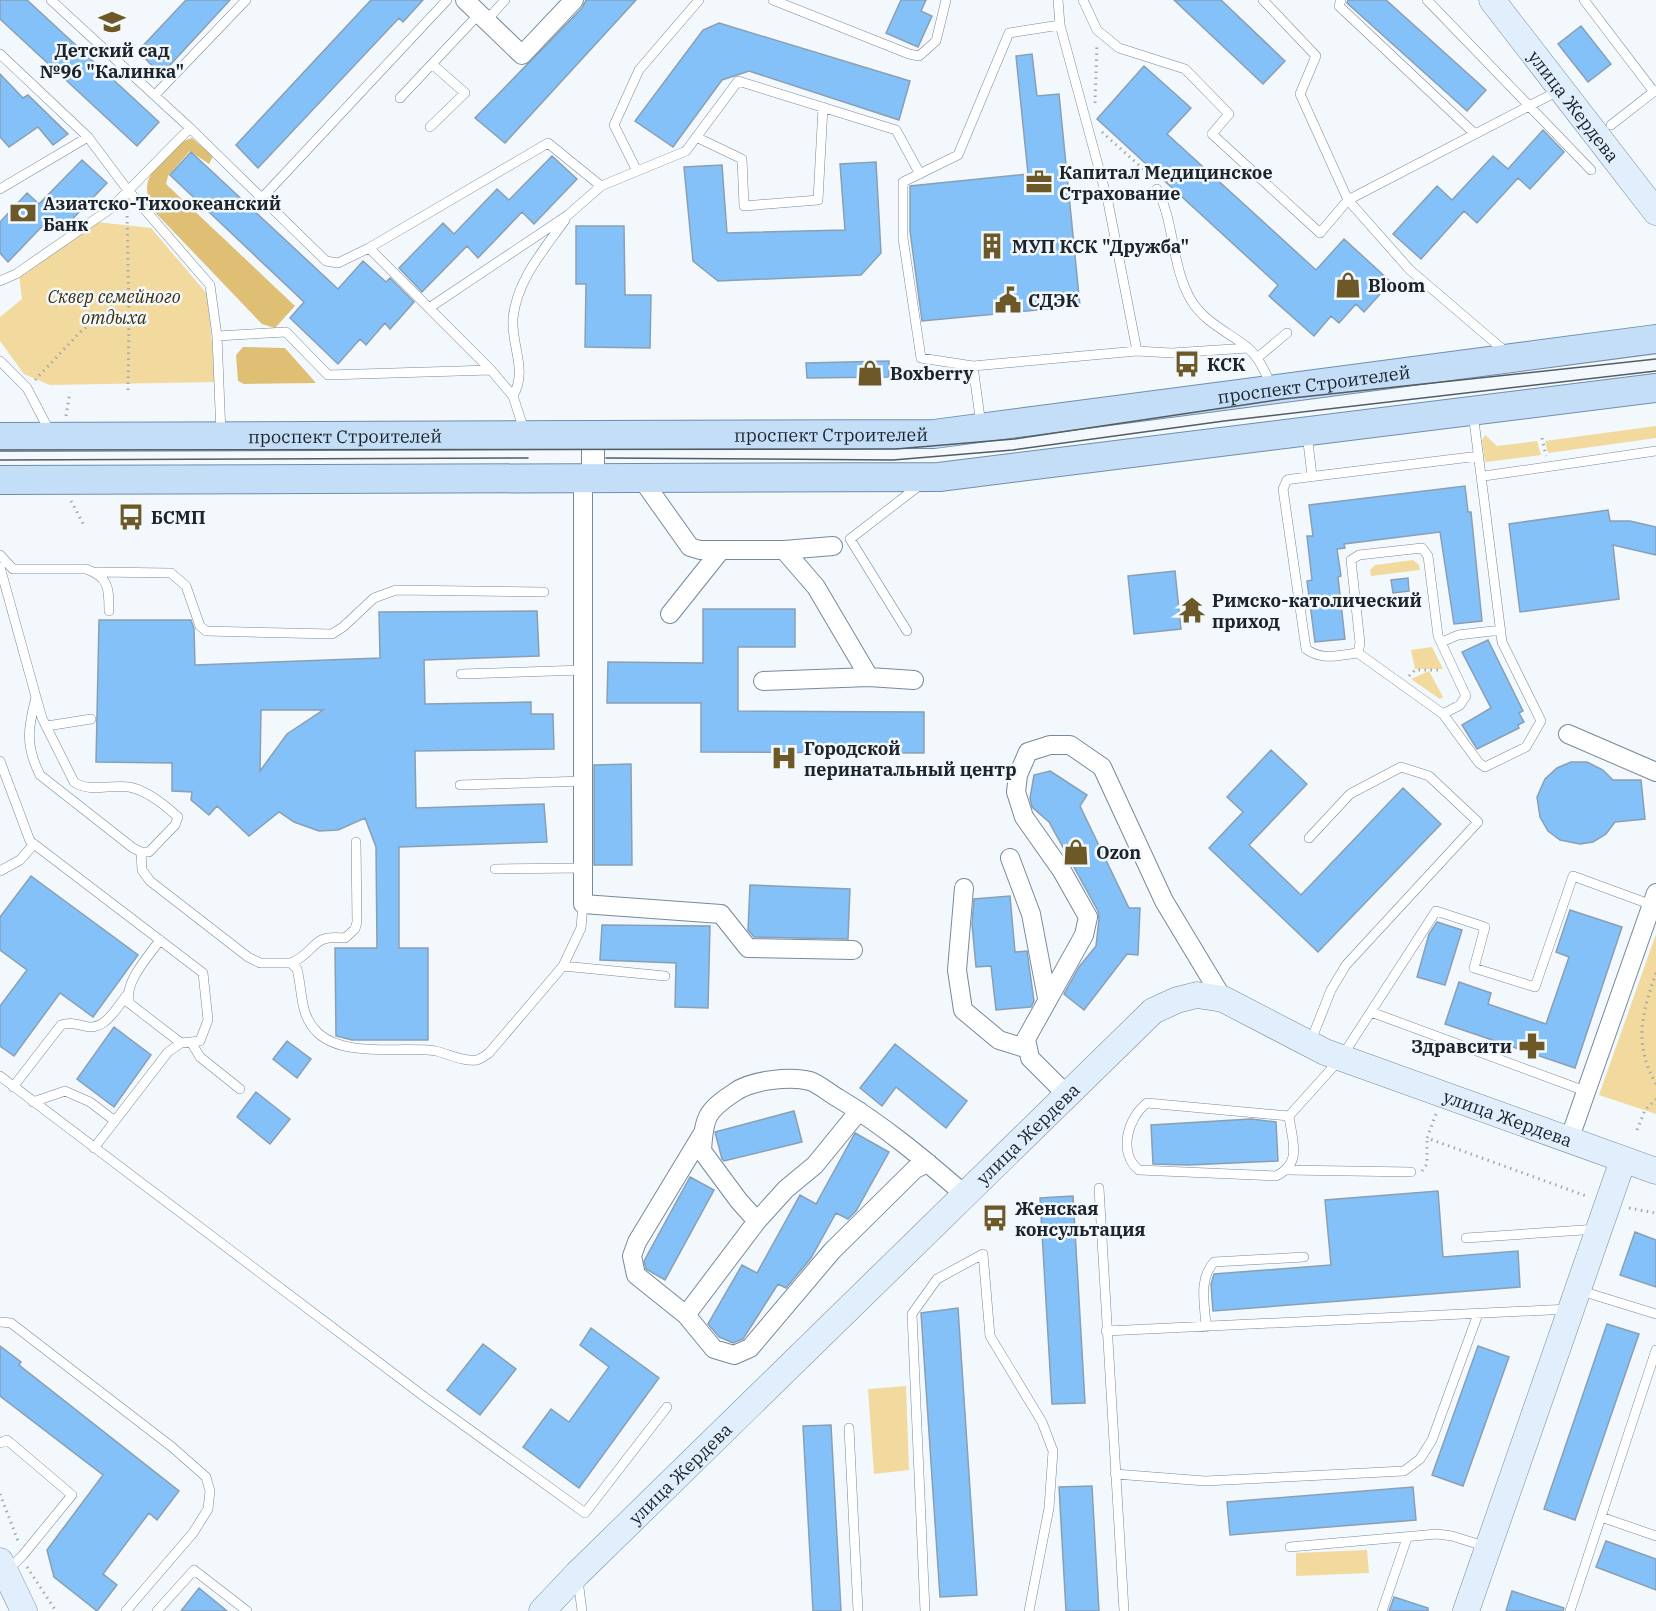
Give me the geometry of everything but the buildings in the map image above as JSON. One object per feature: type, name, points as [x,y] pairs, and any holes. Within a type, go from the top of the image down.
[{"type":"main road","name":"улица Жердева","points":[[1492,0],[1656,212]]},
{"type":"main road","name":"проспект Строителей","points":[[0,437],[934,434],[1656,339]]},
{"type":"main road","points":[[0,480],[932,477],[1656,388]]},
{"type":"main road","name":"улица Жердева","points":[[542,1611],[577,1574],[1153,1011],[1177,1000],[1197,995],[1222,999],[1309,1045],[1341,1058],[1656,1171]]},
{"type":"main road","points":[[1466,1611],[1599,1229],[1614,1206],[1623,1160]]},
{"type":"main road","points":[[2,1567],[24,1611]]},
{"type":"street","points":[[465,0],[522,55],[574,0]]},
{"type":"street","points":[[593,435],[588,479],[583,670],[583,904],[721,915],[748,948],[852,950]]},
{"type":"street","points":[[641,478],[690,547],[721,550],[784,550],[833,546]]},
{"type":"street","points":[[670,614],[721,550]]},
{"type":"street","points":[[784,550],[816,587],[868,677]]},
{"type":"street","points":[[763,681],[868,677],[914,680]]},
{"type":"street","points":[[1568,734],[1656,772]]},
{"type":"street","points":[[1067,1095],[1030,1058],[1026,1039],[1084,935],[1088,917],[1062,871],[1024,817],[1016,792],[1018,775],[1028,752],[1050,745],[1070,745],[1102,767],[1164,901],[1222,999]]},
{"type":"street","points":[[1010,858],[1031,914],[1047,998]]},
{"type":"street","points":[[964,888],[957,970],[963,1010],[999,1040],[1028,1049]]},
{"type":"street","points":[[1569,1140],[1654,899]]},
{"type":"street","points":[[757,1221],[702,1151],[703,1133],[709,1110],[737,1090],[753,1082],[810,1081],[859,1111],[928,1162],[965,1195]]},
{"type":"street","points":[[686,1315],[757,1221],[786,1189],[815,1165],[859,1111]]},
{"type":"street","points":[[703,1133],[644,1228],[632,1256],[636,1275],[686,1315],[714,1349],[734,1355],[750,1348],[832,1251],[915,1169],[928,1162]]},
{"type":"lane","points":[[51,0],[190,128],[326,261],[338,263],[369,248],[548,143],[601,186]]},
{"type":"lane","points":[[154,95],[246,0]]},
{"type":"lane","points":[[261,199],[447,0]]},
{"type":"lane","points":[[400,98],[432,64],[505,0]]},
{"type":"lane","points":[[637,171],[614,125],[639,70],[699,0]]},
{"type":"lane","points":[[774,0],[919,56],[936,40],[946,0]]},
{"type":"lane","points":[[1058,0],[1060,25],[1108,202],[1137,351]]},
{"type":"lane","points":[[1083,0],[1097,30],[1119,48],[1185,69],[1228,114],[1212,134],[1320,233],[1348,200],[1560,90]]},
{"type":"lane","points":[[1263,0],[1317,56],[1300,94],[1348,200],[1410,270],[1511,357]]},
{"type":"lane","points":[[1341,0],[1339,6],[1475,134]]},
{"type":"lane","points":[[1427,0],[1591,170]]},
{"type":"lane","points":[[1584,0],[1655,91],[1611,125]]},
{"type":"lane","points":[[1060,25],[1009,33],[958,155],[903,182],[903,238],[921,358],[973,366],[1137,351],[1172,353],[1248,348]]},
{"type":"lane","points":[[0,54],[88,137],[127,189],[210,285],[217,336],[221,437]]},
{"type":"lane","points":[[430,127],[465,93],[432,64]]},
{"type":"lane","points":[[429,308],[568,215],[601,186],[686,151],[738,81],[896,130],[920,174]]},
{"type":"lane","points":[[696,137],[742,159],[744,206],[818,200],[824,107]]},
{"type":"lane","points":[[0,280],[16,274],[110,209],[127,189],[190,128]]},
{"type":"lane","points":[[0,189],[88,137]]},
{"type":"lane","points":[[1157,189],[1167,208],[1181,272],[1190,299],[1208,321],[1248,348],[1257,358],[1273,388]]},
{"type":"lane","points":[[513,396],[520,382],[513,320],[519,291],[529,270],[568,215]]},
{"type":"lane","points":[[369,248],[491,370],[513,396],[526,435]]},
{"type":"lane","points":[[217,336],[286,332],[328,375],[491,370]]},
{"type":"lane","points":[[1257,358],[1287,333]]},
{"type":"lane","points":[[0,361],[27,388],[53,437]]},
{"type":"lane","points":[[973,366],[982,428]]},
{"type":"lane","points":[[1473,411],[1479,456],[1501,630],[1502,642],[1541,721],[1526,747],[1485,767],[1479,763],[1443,714],[1358,652],[1323,657],[1314,655],[1306,649],[1283,489],[1287,480],[1479,456]]},
{"type":"lane","points":[[1307,431],[1312,476]]},
{"type":"lane","points":[[1484,476],[1656,451]]},
{"type":"lane","points":[[908,631],[850,539],[932,477]]},
{"type":"lane","points":[[1358,652],[1360,643],[1351,564],[1359,555],[1418,548],[1426,551],[1438,636],[1466,696],[1460,705],[1443,714]]},
{"type":"lane","points":[[0,555],[13,569],[86,569],[97,573],[106,579],[109,586],[109,611]]},
{"type":"lane","points":[[0,567],[46,726],[77,784],[81,787],[129,787],[140,791],[178,818],[175,825],[149,852],[141,852],[40,775],[31,758],[28,729],[36,696]]},
{"type":"lane","points":[[97,573],[171,573],[186,586],[200,626],[206,631],[332,634],[343,627],[374,597],[396,590],[544,592]]},
{"type":"lane","points":[[1442,642],[1458,635],[1501,630]]},
{"type":"lane","points":[[461,674],[583,670]]},
{"type":"lane","points":[[46,726],[91,719]]},
{"type":"lane","points":[[0,761],[30,841],[203,973],[208,1020],[200,1041],[181,1043],[168,1052],[94,1148]]},
{"type":"lane","points":[[1309,838],[1350,794],[1401,767],[1429,776],[1478,822],[1346,965],[1331,990],[1309,1045]]},
{"type":"lane","points":[[460,785],[583,781]]},
{"type":"lane","points":[[68,796],[77,784]]},
{"type":"lane","points":[[141,852],[142,870],[150,881],[248,957],[260,963],[291,963],[302,958],[318,940],[328,936],[345,938],[355,929],[357,922],[356,842]]},
{"type":"lane","points":[[0,871],[20,860],[34,844]]},
{"type":"lane","points":[[495,869],[583,868]]},
{"type":"lane","points":[[1288,1170],[1295,1159],[1289,1116],[1341,1058],[1436,911],[1485,927],[1474,968],[1535,987],[1573,876],[1654,899]]},
{"type":"lane","points":[[291,963],[297,969],[298,989],[304,1010],[316,1031],[328,1041],[347,1047],[437,1052],[455,1058],[477,1060],[489,1053],[563,966],[581,928],[583,904]]},
{"type":"lane","points":[[13,1087],[61,1025],[68,1022],[98,1027],[104,1023],[127,994],[137,973],[160,940]]},
{"type":"lane","points":[[563,966],[665,976]]},
{"type":"lane","points":[[127,994],[129,1003],[181,1043]]},
{"type":"lane","points":[[1371,1012],[1585,1091]]},
{"type":"lane","points":[[191,1042],[200,1057],[240,1089]]},
{"type":"lane","points":[[0,1076],[426,1398],[585,1513],[667,1407]]},
{"type":"lane","points":[[33,1102],[65,1091],[82,1098],[115,1121]]},
{"type":"lane","points":[[1289,1116],[1147,1103],[1132,1119],[1126,1150],[1129,1162],[1139,1170],[1276,1176],[1288,1170],[1411,1172]]},
{"type":"lane","points":[[1099,1188],[1124,1611]]},
{"type":"lane","points":[[1466,1238],[1599,1229]]},
{"type":"lane","points":[[925,1611],[912,1314],[937,1279],[983,1254],[990,1336],[1042,1422],[1053,1451],[1047,1517],[1029,1611]]},
{"type":"lane","points":[[1206,1327],[1203,1284],[1206,1271],[1214,1262],[1304,1257]]},
{"type":"lane","points":[[1106,1331],[1478,1314],[1574,1300],[1656,1314]]},
{"type":"lane","points":[[1115,1474],[1205,1480],[1404,1471],[1420,1460],[1432,1440],[1478,1314]]},
{"type":"lane","points":[[0,1322],[11,1323],[172,1447],[206,1477],[210,1491],[208,1509],[193,1533],[126,1611]]},
{"type":"lane","points":[[1570,1611],[1656,1350]]},
{"type":"lane","points":[[849,1428],[858,1611]]},
{"type":"lane","points":[[0,1443],[7,1440],[72,1495],[23,1555],[2,1567]]},
{"type":"lane","points":[[1601,1517],[1656,1536]]},
{"type":"lane","points":[[1290,1547],[1444,1535],[1488,1547]]},
{"type":"lane","points":[[1382,1611],[1407,1538]]},
{"type":"lane","points":[[157,1611],[194,1570],[247,1611]]},
{"type":"lane","points":[[577,1574],[582,1611]]},
{"type":"path","points":[[1094,112],[1097,30]]},
{"type":"path","points":[[1097,127],[1142,167],[1157,189]]},
{"type":"path","points":[[127,189],[128,390]]},
{"type":"path","points":[[27,388],[83,329],[102,319],[129,321]]},
{"type":"path","points":[[1542,438],[1547,458]]},
{"type":"path","points":[[1401,684],[1415,670],[1455,670]]},
{"type":"path","points":[[1656,973],[1642,1017],[1641,1028],[1645,1060],[1656,1084]]},
{"type":"path","points":[[1411,1172],[1422,1171],[1427,1164],[1427,1138],[1442,1094]]},
{"type":"path","points":[[1637,1130],[1645,1110],[1656,1100]]},
{"type":"path","points":[[1427,1138],[1614,1206],[1656,1213]]},
{"type":"green space","name":"Сквер семейного отдыха","points":[[97,222],[151,228],[207,294],[216,382],[50,385],[24,374],[0,341],[0,317],[22,299],[19,275]]},
{"type":"green space","points":[[1656,426],[1656,438],[1548,453],[1545,441]]},
{"type":"green space","points":[[1485,435],[1497,446],[1537,441],[1541,455],[1485,462],[1482,441]]},
{"type":"green space","points":[[1413,560],[1419,565],[1420,570],[1371,576],[1370,570],[1375,565]]},
{"type":"green space","points":[[1432,647],[1443,669],[1415,669],[1411,650]]},
{"type":"green space","points":[[1429,671],[1443,697],[1440,699],[1411,679]]},
{"type":"green space","points":[[1656,934],[1656,1114],[1599,1095]]},
{"type":"green space","points":[[906,1386],[909,1470],[874,1474],[868,1389]]},
{"type":"green space","points":[[1367,1550],[1369,1573],[1296,1576],[1296,1553]]},
{"type":"shaded area","points":[[192,138],[213,156],[209,164],[190,151],[168,176],[166,184],[295,306],[275,328],[262,324],[150,207],[147,187],[152,172],[178,145]]},
{"type":"shaded area","points":[[243,347],[285,348],[316,383],[244,384],[238,381],[236,355]]},
{"type":"tram line","points":[[0,450],[896,449],[1014,439],[1283,399],[1656,359]]},
{"type":"tram line","points":[[606,458],[893,460],[1013,450],[1224,421],[1656,371]]},
{"type":"tram line","points":[[0,460],[528,458]]},
{"type":"place","name":"Детский сад №96 \"Калинка\"","points":[[112,22]]},
{"type":"place","name":"Капитал Медицинское Страхование","points":[[1039,182]]},
{"type":"place","name":"Азиатско-Тихоокеанский Банк","points":[[23,213]]},
{"type":"place","name":"МУП КСК \"Дружба\"","points":[[992,246]]},
{"type":"place","name":"Bloom","points":[[1348,285]]},
{"type":"place","name":"СДЭК","points":[[1008,300]]},
{"type":"place","name":"КСК","points":[[1187,364]]},
{"type":"place","name":"Boxberry","points":[[870,373]]},
{"type":"place","name":"БСМП","points":[[131,517]]},
{"type":"place","name":"Римско-католический приход","points":[[1192,610]]},
{"type":"place","name":"Городской перинатальный центр","points":[[784,758]]},
{"type":"place","name":"Ozon","points":[[1076,852]]},
{"type":"place","name":"Здравсити","points":[[1532,1046]]},
{"type":"place","name":"Женская консультация","points":[[995,1218]]}]
